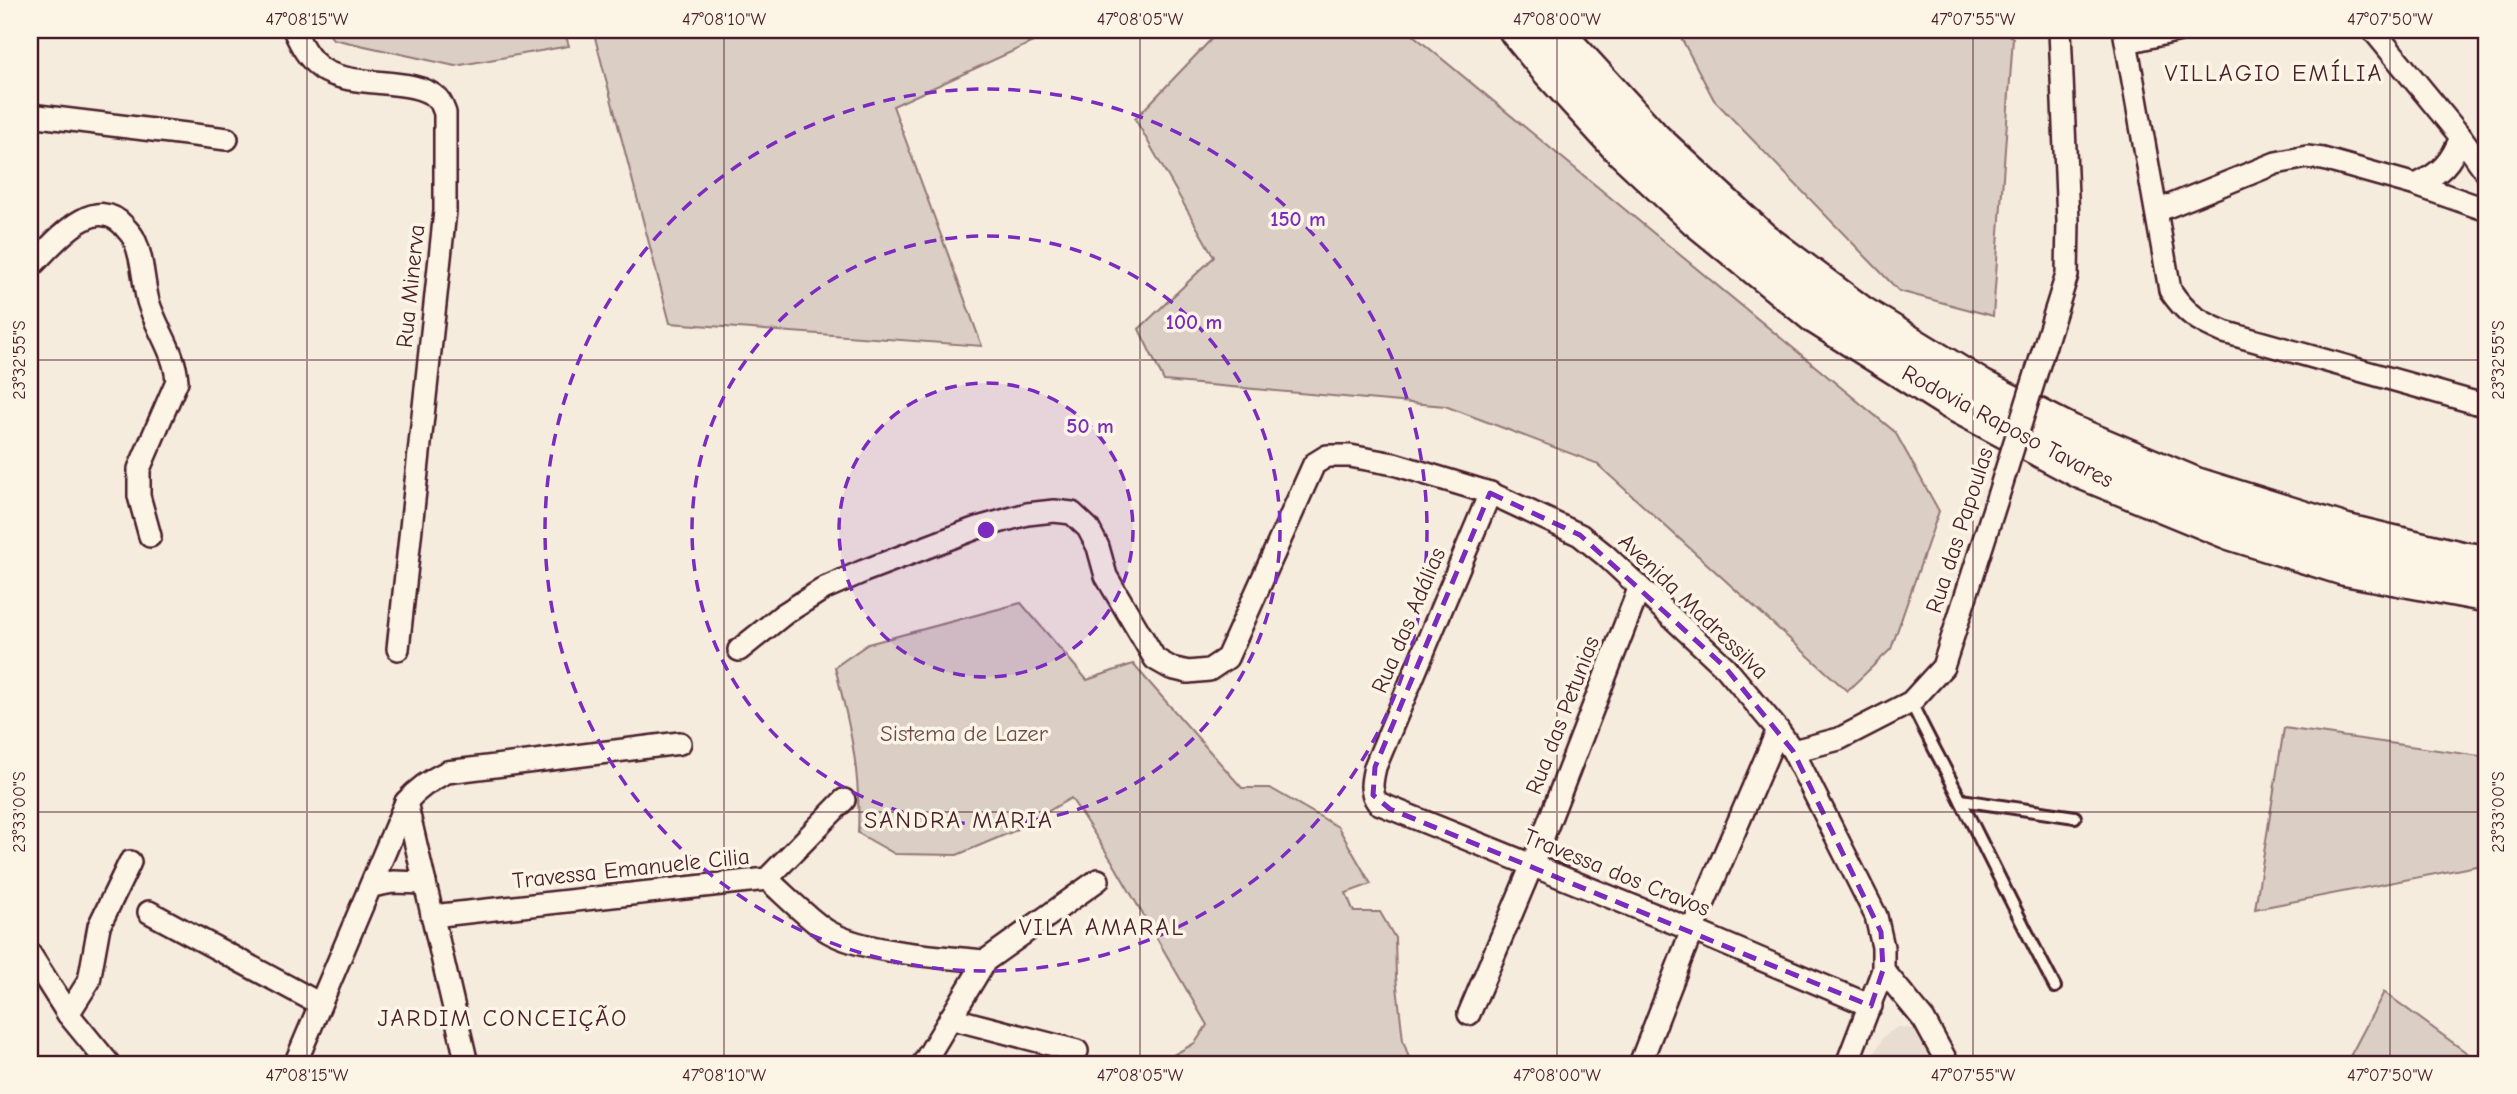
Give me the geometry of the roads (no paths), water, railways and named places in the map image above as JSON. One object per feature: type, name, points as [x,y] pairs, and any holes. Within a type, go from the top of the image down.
[{"type":"highway","name":"Rodovia Raposo Tavares","points":[[1517,30],[1619,146],[1697,219],[1816,316],[1949,400],[2082,471],[2231,532],[2343,567],[2487,594]]},
{"type":"highway","name":"Rodovia Raposo Tavares","points":[[1553,30],[1654,140],[1762,240],[1861,314],[1980,387],[2073,434],[2194,485],[2344,533],[2487,563]]},
{"type":"street","name":"Rua Minerva","points":[[295,30],[304,52],[323,69],[352,80],[422,89],[438,99],[445,113],[445,211],[398,649]]},
{"type":"street","name":"Rua das Papoulas","points":[[1793,751],[1839,739],[1911,702],[1943,667],[2067,275],[2068,222],[2060,30]]},
{"type":"street","points":[[2180,30],[2126,36],[2170,290],[2179,304],[2195,319],[2224,332],[2487,406]]},
{"type":"street","points":[[2372,30],[2461,137],[2487,173]]},
{"type":"street","points":[[30,116],[227,139]]},
{"type":"street","points":[[2416,185],[2433,177],[2452,159],[2461,137]]},
{"type":"street","points":[[2157,211],[2276,163],[2307,157],[2416,185],[2487,210]]},
{"type":"street","points":[[30,267],[76,223],[92,215],[106,214],[119,221],[134,238],[149,304],[176,365],[177,381],[139,469],[139,496],[150,536]]},
{"type":"street","name":"Avenida Madressilva","points":[[739,650],[784,614],[825,588],[974,529],[1054,511],[1072,513],[1088,528],[1098,547],[1106,576],[1155,659],[1171,668],[1188,672],[1209,670],[1227,658],[1314,464],[1327,456],[1350,456],[1394,464],[1490,493],[1580,535],[1605,555],[1725,667],[1793,751],[1875,916],[1883,947],[1883,970],[1847,1064]]},
{"type":"street","name":"Rua das Adálias","points":[[1375,767],[1490,493]]},
{"type":"street","name":"Rua das Petunias","points":[[1469,1014],[1532,865],[1639,589]]},
{"type":"street","points":[[1640,1064],[1692,930],[1778,730]]},
{"type":"street","points":[[295,1064],[406,802],[428,780],[447,772],[680,743]]},
{"type":"street","name":"Travessa dos Cravos","points":[[1375,767],[1371,787],[1378,803],[1692,930],[1871,1006]]},
{"type":"street","name":"Travessa Emanuele Cilia","points":[[432,916],[767,879],[844,800]]},
{"type":"street","points":[[406,802],[467,1064]]},
{"type":"street","points":[[68,1014],[89,981],[99,926],[130,862]]},
{"type":"street","points":[[767,879],[829,932],[860,944],[930,956],[985,961]]},
{"type":"street","points":[[923,1064],[985,961],[1098,880]]},
{"type":"street","points":[[372,886],[425,883]]},
{"type":"street","points":[[149,912],[320,1004]]},
{"type":"street","points":[[30,954],[68,1014],[109,1064]]},
{"type":"street","points":[[1883,970],[1924,1020],[1948,1064]]},
{"type":"street","points":[[950,1018],[1077,1051]]},
{"type":"lane","points":[[1911,702],[2055,987]]},
{"type":"lane","points":[[1961,800],[2075,817]]},
{"type":"district","name":"VILLAGIO EMÍLIA","points":[[2274,73]]},
{"type":"district","name":"SANDRA MARIA","points":[[959,820]]},
{"type":"district","name":"VILA AMARAL","points":[[1102,927]]},
{"type":"district","name":"JARDIM CONCEIÇÃO","points":[[503,1018]]},
{"type":"park label","name":"Sistema de Lazer","points":[[964,733]]}]
